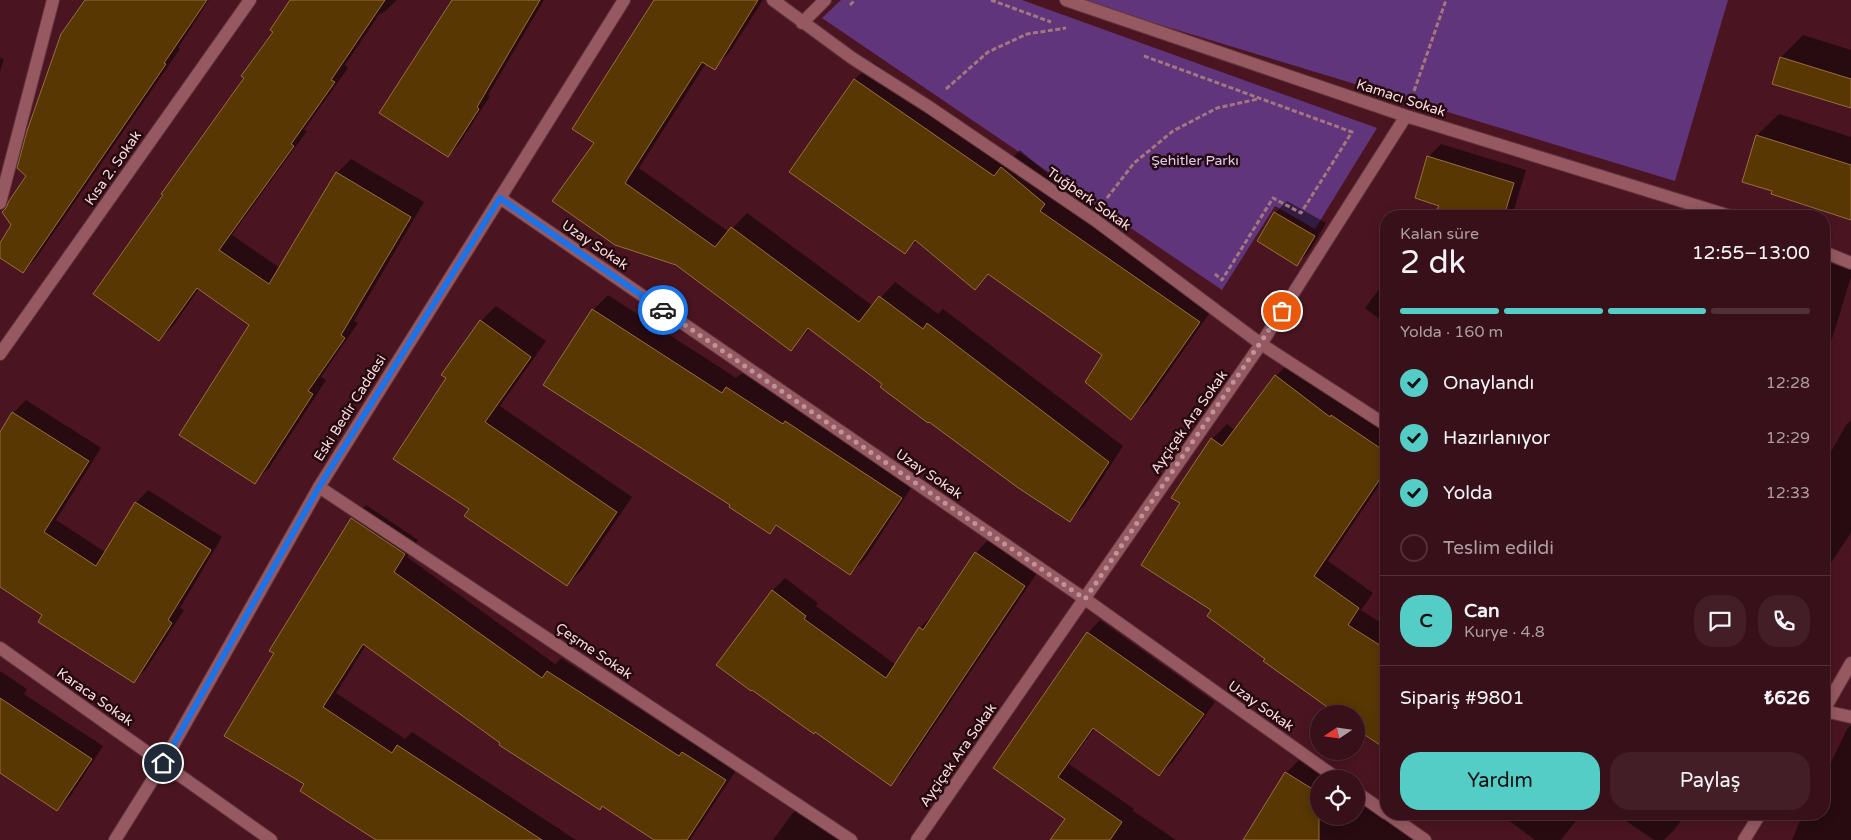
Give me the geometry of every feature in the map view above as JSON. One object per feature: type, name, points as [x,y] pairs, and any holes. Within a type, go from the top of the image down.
[{"type":"street","points":[[0,203],[53,0]]},
{"type":"street","name":"Kısa 2. Sokak","points":[[0,354],[250,0]]},
{"type":"street","name":"Eski Bedir Caddesi","points":[[115,840],[163,763],[319,487],[624,0]]},
{"type":"street","name":"Tuğberk Sokak","points":[[773,0],[852,58],[929,106],[1095,220],[1261,344],[1380,422]]},
{"type":"street","points":[[802,23],[825,0]]},
{"type":"street","name":"Kamacı Sokak","points":[[1066,0],[1406,116],[1711,210]]},
{"type":"street","name":"Ayçiçek Ara Sokak","points":[[917,840],[1261,344],[1406,116]]},
{"type":"street","name":"Uzay Sokak","points":[[500,198],[1085,599],[1325,770]]},
{"type":"street","points":[[1830,254],[1851,262]]},
{"type":"street","name":"Çeşme Sokak","points":[[319,487],[851,840]]},
{"type":"street","name":"Karaca Sokak","points":[[0,648],[271,840]]},
{"type":"street","points":[[1830,700],[1851,663]]},
{"type":"street","points":[[1830,712],[1851,717]]},
{"type":"street","points":[[1365,798],[1380,808]]},
{"type":"street","points":[[1397,820],[1424,840]]},
{"type":"street","points":[[1744,840],[1756,820]]},
{"type":"path","points":[[844,10],[855,0]]},
{"type":"path","points":[[929,106],[988,52],[1027,34],[1066,28],[991,0]]},
{"type":"path","points":[[1406,116],[1446,0]]},
{"type":"path","points":[[1140,55],[1352,132],[1301,213],[1273,198],[1222,280],[1207,269]]},
{"type":"path","points":[[939,84],[946,89]]},
{"type":"path","points":[[1098,194],[1106,200],[1134,163],[1173,131],[1217,108],[1259,99]]},
{"type":"green space","name":"Şehitler Parkı","points":[[841,0],[1022,0],[1377,128],[1315,229],[1275,206],[1222,290],[822,18]]},
{"type":"green space","points":[[1084,0],[1728,0],[1675,181],[1111,10]]},
{"type":"building","points":[[85,0],[207,0],[164,63],[166,64],[23,273],[0,258],[0,243],[11,225],[2,212],[26,176],[17,168],[27,131],[61,34]]},
{"type":"building","points":[[290,0],[385,0],[331,80],[335,82],[291,144],[294,146],[219,250],[269,284],[336,172],[411,217],[341,335],[345,338],[308,391],[313,394],[255,484],[179,435],[249,325],[197,288],[159,341],[93,294],[163,195],[161,194],[244,78],[241,76],[273,32],[270,30]]},
{"type":"building","points":[[452,0],[540,0],[477,107],[479,109],[448,157],[379,113]]},
{"type":"building","points":[[654,0],[758,0],[715,70],[702,62],[625,183],[715,247],[731,227],[859,322],[879,296],[923,329],[927,323],[1109,462],[1070,522],[1017,487],[928,423],[880,387],[882,384],[808,328],[791,351],[676,265],[615,245],[552,201],[594,143],[572,129]]},
{"type":"building","points":[[1780,57],[1851,79],[1851,108],[1772,84]]},
{"type":"building","points":[[854,79],[994,176],[1001,167],[1045,204],[1040,211],[1200,322],[1131,420],[1085,382],[1102,355],[988,274],[975,290],[915,240],[905,254],[789,172]]},
{"type":"building","points":[[1756,135],[1851,165],[1851,220],[1830,213],[1830,210],[1820,210],[1771,194],[1772,191],[1742,182]]},
{"type":"building","points":[[1427,156],[1514,183],[1506,210],[1436,210],[1439,206],[1415,198]]},
{"type":"building","points":[[1274,212],[1315,236],[1297,266],[1257,241]]},
{"type":"building","points":[[592,309],[722,393],[726,387],[783,424],[785,421],[902,498],[850,575],[776,525],[770,534],[729,507],[730,505],[543,385]]},
{"type":"building","points":[[480,320],[531,357],[485,422],[617,512],[567,586],[464,516],[469,509],[393,459],[446,378],[441,375]]},
{"type":"building","points":[[1275,375],[1330,417],[1331,415],[1380,448],[1380,479],[1314,576],[1359,608],[1348,625],[1380,645],[1380,745],[1365,735],[1365,705],[1324,705],[1263,661],[1265,659],[1207,616],[1211,610],[1141,565],[1180,503],[1171,498],[1211,438],[1222,446]]},
{"type":"building","points":[[12,412],[89,461],[44,532],[96,566],[135,502],[211,550],[168,620],[172,623],[134,683],[38,622],[42,615],[0,587],[0,432]]},
{"type":"building","points":[[351,518],[405,554],[394,572],[542,678],[547,671],[679,756],[682,752],[726,780],[687,840],[654,840],[602,806],[600,810],[499,745],[500,743],[363,644],[323,707],[392,753],[397,745],[542,840],[376,840],[300,791],[304,784],[224,736],[274,653],[269,651]]},
{"type":"building","points":[[975,552],[1025,586],[891,786],[716,665],[772,590],[806,616],[804,619],[886,678],[919,627],[923,630]]},
{"type":"building","points":[[1087,632],[1204,714],[1159,776],[1093,728],[1058,777],[1122,822],[1110,840],[1050,840],[1065,819],[993,768]]},
{"type":"building","points":[[0,698],[92,759],[57,811],[0,773]]},
{"type":"building","points":[[1285,772],[1310,787],[1310,825],[1319,825],[1319,840],[1243,840]]},
{"type":"way so far","points":[[663,310],[1085,599],[1282,311]]},
{"type":"route","points":[[163,763],[319,487],[500,198],[663,310]]}]
